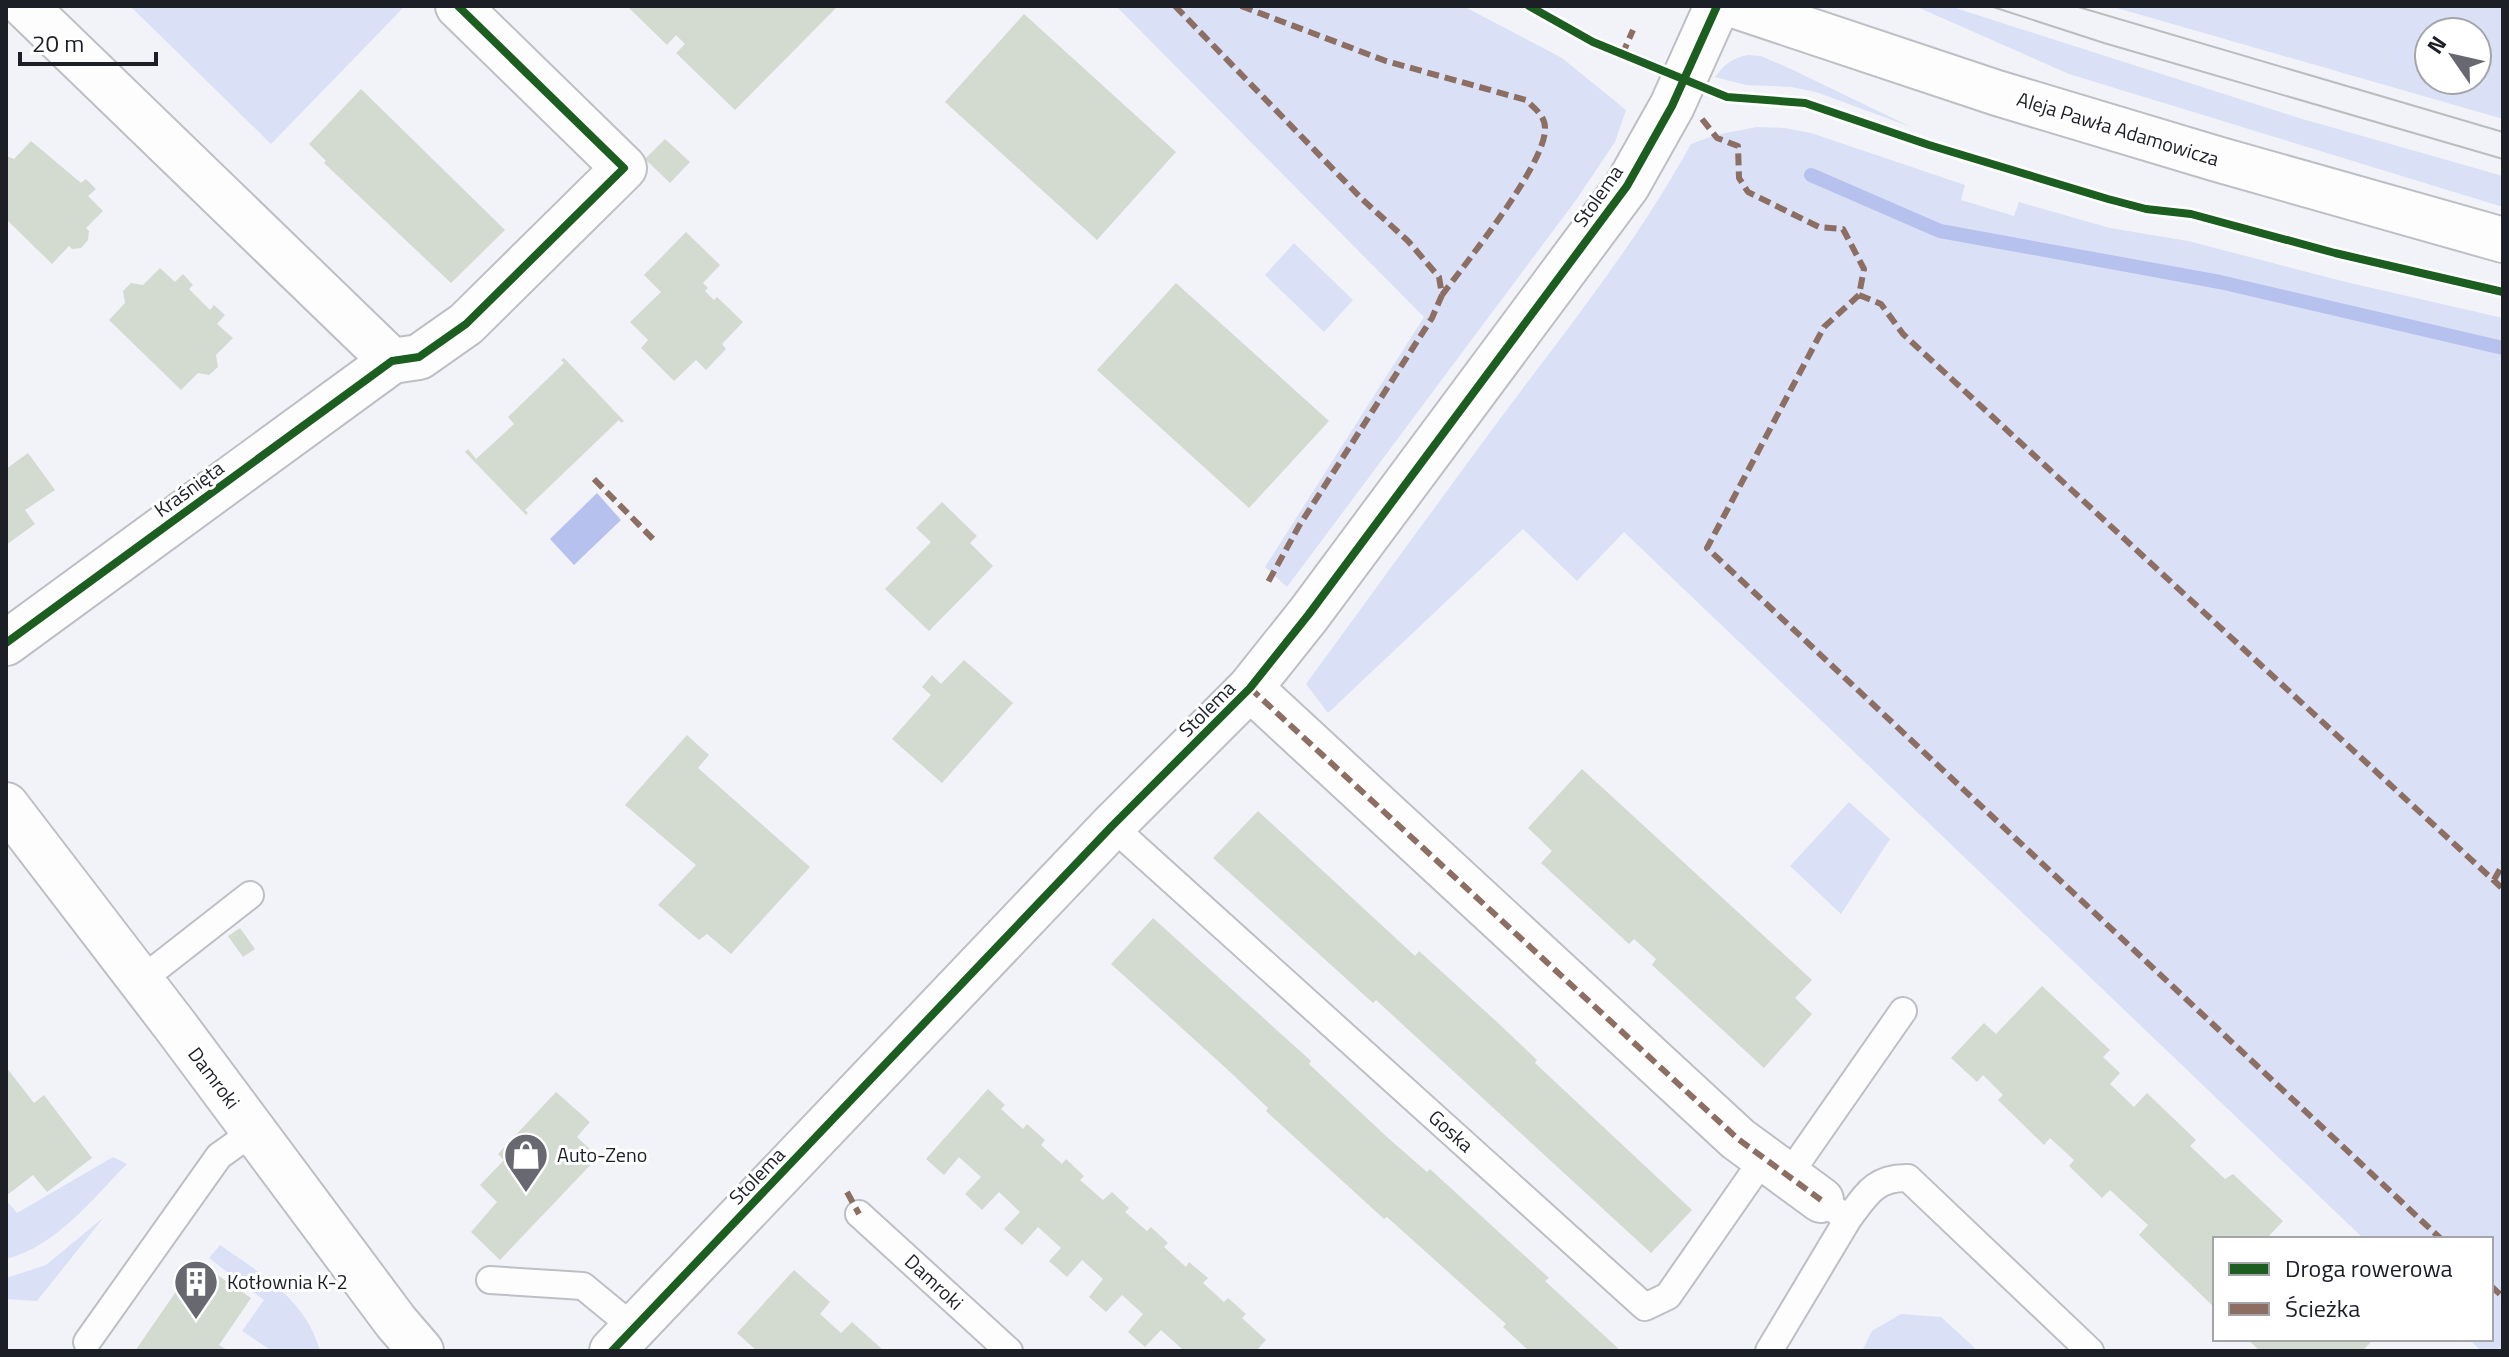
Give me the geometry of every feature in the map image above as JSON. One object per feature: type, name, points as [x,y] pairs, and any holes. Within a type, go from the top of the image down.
[{"type":"street","points":[[25,6],[392,361]]},
{"type":"street","name":"Kraśnięta","points":[[6,643],[392,361],[419,357],[466,324],[624,168],[458,6]]},
{"type":"street","name":"Stolema","points":[[623,1340],[1112,826],[1250,688],[1309,614],[1627,186],[1672,106],[1717,6]]},
{"type":"street","name":"Aleja Pawła Adamowicza","points":[[1736,6],[1997,93],[2503,240]]},
{"type":"street","points":[[1250,688],[1714,1118],[1805,1188]]},
{"type":"street","name":"Damroki","points":[[6,805],[421,1351]]},
{"type":"lane","name":"Goska","points":[[1112,826],[1645,1307],[1668,1296],[1805,1188],[1870,1188],[1892,1177],[1908,1178],[2090,1351]]},
{"type":"lane","points":[[140,981],[250,895]]},
{"type":"lane","points":[[1805,1188],[1903,1011]]},
{"type":"lane","points":[[87,1342],[219,1156],[254,1131]]},
{"type":"lane","name":"Goska","points":[[1769,1351],[1805,1188]]},
{"type":"lane","name":"Damroki","points":[[859,1214],[1009,1351]]},
{"type":"lane","points":[[490,1280],[583,1286],[623,1340]]},
{"type":"shaded area","points":[[130,6],[405,6],[271,144]]},
{"type":"shaded area","points":[[1116,6],[1463,6],[1562,58],[1626,110],[1615,142],[1576,200],[1287,587],[1265,567],[1424,317]]},
{"type":"shaded area","points":[[1915,6],[1949,6],[2299,118],[2503,176],[2503,207],[2069,74]]},
{"type":"shaded area","points":[[2110,6],[2503,6],[2503,119],[2423,96],[2493,96],[2493,16],[2413,16],[2413,93]]},
{"type":"shaded area","points":[[1748,55],[1761,56],[1791,69],[1911,127],[1816,92],[1791,87],[1746,85],[1715,77],[1729,62]]},
{"type":"shaded area","points":[[1757,127],[1811,133],[1965,185],[1961,200],[2014,216],[2019,202],[2110,228],[2188,241],[2503,318],[2503,1351],[2481,1351],[2471,1341],[2493,1341],[2493,1237],[2362,1237],[1624,532],[1577,581],[1523,529],[1328,713],[1306,684],[1606,277],[1691,144],[1715,135]]},
{"type":"shaded area","points":[[1294,243],[1353,300],[1324,332],[1265,275]]},
{"type":"shaded area","points":[[1849,802],[1890,839],[1841,914],[1790,866]]},
{"type":"shaded area","points":[[113,1157],[127,1164],[87,1206],[42,1244],[6,1259],[6,1200],[17,1213]]},
{"type":"shaded area","points":[[104,1217],[37,1301],[6,1299],[6,1278],[46,1265]]},
{"type":"shaded area","points":[[220,1245],[293,1302],[313,1333],[320,1351],[272,1351],[242,1331],[264,1300],[209,1258]]},
{"type":"shaded area","points":[[1901,1314],[1941,1317],[1978,1351],[1862,1351],[1872,1331]]},
{"type":"water","points":[[597,493],[621,520],[574,565],[550,539]]},
{"type":"building","points":[[627,6],[838,6],[735,110],[676,53],[685,44],[676,35],[667,45]]},
{"type":"building","points":[[1024,14],[1176,152],[1097,240],[945,102]]},
{"type":"building","points":[[361,89],[505,230],[451,283],[324,163],[326,161],[309,144]]},
{"type":"building","points":[[665,139],[690,162],[670,183],[645,159]]},
{"type":"building","points":[[31,141],[81,183],[86,179],[96,189],[88,196],[103,211],[86,228],[89,231],[88,240],[81,248],[72,249],[69,246],[52,264],[6,219],[6,156],[14,159]]},
{"type":"building","points":[[686,232],[720,265],[703,283],[708,288],[705,291],[714,300],[717,297],[743,322],[722,344],[726,349],[706,370],[696,360],[674,381],[641,348],[648,340],[630,322],[661,292],[644,275]]},
{"type":"building","points":[[160,268],[175,282],[183,274],[193,285],[189,289],[210,310],[214,305],[225,315],[217,324],[233,338],[216,355],[218,367],[209,375],[198,373],[181,390],[109,320],[125,303],[123,291],[131,283],[143,285]]},
{"type":"building","points":[[1176,283],[1329,421],[1249,508],[1097,370]]},
{"type":"building","points":[[564,358],[624,421],[621,423],[619,420],[525,510],[526,515],[465,452],[468,449],[476,459],[514,424],[508,417],[564,363],[561,360]]},
{"type":"building","points":[[28,453],[55,490],[25,510],[35,524],[6,545],[6,469]]},
{"type":"building","points":[[942,502],[977,536],[970,543],[993,566],[929,631],[885,589],[931,542],[916,528]]},
{"type":"building","points":[[964,660],[1013,703],[942,783],[892,739],[931,695],[922,687],[932,675],[941,684]]},
{"type":"building","points":[[687,735],[709,755],[698,768],[810,867],[731,954],[707,934],[699,940],[658,905],[696,865],[625,805]]},
{"type":"building","points":[[1582,769],[1812,980],[1795,998],[1812,1014],[1764,1068],[1652,965],[1656,959],[1634,939],[1629,944],[1541,863],[1552,851],[1528,828]]},
{"type":"building","points":[[1258,811],[1415,956],[1419,951],[1497,1022],[1537,1060],[1535,1063],[1692,1210],[1651,1253],[1376,1000],[1373,1003],[1213,858]]},
{"type":"building","points":[[1153,918],[1311,1061],[1309,1064],[1387,1137],[1427,1172],[1430,1169],[1549,1278],[1545,1281],[1621,1351],[1529,1351],[1503,1327],[1506,1324],[1387,1217],[1384,1219],[1266,1111],[1268,1108],[1228,1070],[1111,964]]},
{"type":"building","points":[[240,928],[255,949],[243,957],[228,936]]},
{"type":"building","points":[[2042,986],[2110,1050],[2103,1057],[2120,1073],[2110,1084],[2134,1107],[2147,1093],[2196,1140],[2190,1146],[2225,1179],[2233,1174],[2283,1221],[2270,1237],[2213,1237],[2213,1306],[2139,1235],[2148,1225],[2110,1190],[2102,1198],[2069,1166],[2074,1160],[2050,1138],[2044,1145],[1998,1100],[2003,1095],[1983,1075],[1977,1082],[1951,1058],[1984,1023],[1996,1034]]},
{"type":"building","points":[[6,1067],[34,1103],[44,1095],[92,1158],[47,1192],[33,1175],[6,1196]]},
{"type":"building","points":[[988,1089],[1005,1105],[1001,1109],[1023,1129],[1027,1124],[1045,1140],[1041,1145],[1062,1164],[1066,1159],[1084,1176],[1080,1180],[1103,1200],[1112,1192],[1129,1208],[1125,1212],[1147,1231],[1151,1227],[1168,1243],[1164,1247],[1186,1267],[1189,1262],[1208,1278],[1203,1283],[1224,1302],[1228,1298],[1246,1314],[1242,1318],[1266,1340],[1256,1351],[1180,1351],[1182,1349],[1161,1330],[1145,1347],[1128,1332],[1143,1314],[1122,1295],[1106,1312],[1089,1297],[1103,1279],[1082,1260],[1067,1277],[1049,1261],[1061,1248],[1038,1227],[1022,1245],[1004,1229],[1020,1212],[999,1192],[982,1210],[965,1194],[981,1177],[959,1157],[944,1175],[926,1159]]},
{"type":"building","points":[[556,1092],[590,1122],[577,1137],[598,1157],[500,1260],[471,1232],[497,1202],[480,1185],[504,1160],[498,1154]]},
{"type":"building","name":"Kotłownia K-2","points":[[197,1261],[251,1298],[219,1345],[229,1351],[135,1351]]},
{"type":"building","points":[[794,1270],[830,1302],[820,1314],[841,1333],[852,1322],[884,1351],[757,1351],[737,1333]]},
{"type":"building","points":[[2249,1341],[2372,1341],[2362,1351],[2260,1351]]},
{"type":"waterway","points":[[1811,175],[1940,231],[2220,282],[2503,348]]},
{"type":"tram line","points":[[1990,6],[2104,43],[2503,159]]},
{"type":"tram line","points":[[2075,6],[2503,132]]},
{"type":"marked path","points":[[1175,6],[1362,199],[1408,241],[1439,277],[1442,295],[1432,318],[1299,526],[1267,584]]},
{"type":"marked path","points":[[1241,6],[1386,61],[1526,100],[1542,117],[1545,130],[1532,166],[1502,214],[1442,295]]},
{"type":"marked path","points":[[1622,55],[1633,30]]},
{"type":"marked path","points":[[1702,119],[1717,138],[1738,146],[1739,178],[1748,192],[1819,227],[1843,229],[1864,269],[1859,295],[1824,327],[1707,548],[2439,1237]]},
{"type":"marked path","points":[[1859,295],[1881,304],[1903,334],[2503,889]]},
{"type":"marked path","points":[[594,479],[654,540]]},
{"type":"marked path","points":[[1250,688],[1738,1139],[1821,1200]]},
{"type":"marked path","points":[[2494,880],[2503,864]]},
{"type":"marked path","points":[[847,1192],[859,1214]]},
{"type":"marked path","points":[[2493,1288],[2503,1297]]},
{"type":"cycle path","points":[[6,643],[392,361],[419,357],[466,324],[624,168],[458,6]]},
{"type":"cycle path","points":[[1529,6],[1593,42],[1727,97],[1805,103],[1929,145],[2108,199],[2146,209],[2191,214],[2335,253],[2503,292]]},
{"type":"cycle path","points":[[612,1351],[1112,826],[1250,688],[1309,614],[1627,186],[1672,106],[1717,6]]},
{"type":"place","name":"Auto-Zeno","points":[[526,1194]]},
{"type":"place","name":"Kotłownia K-2","points":[[196,1321]]}]
